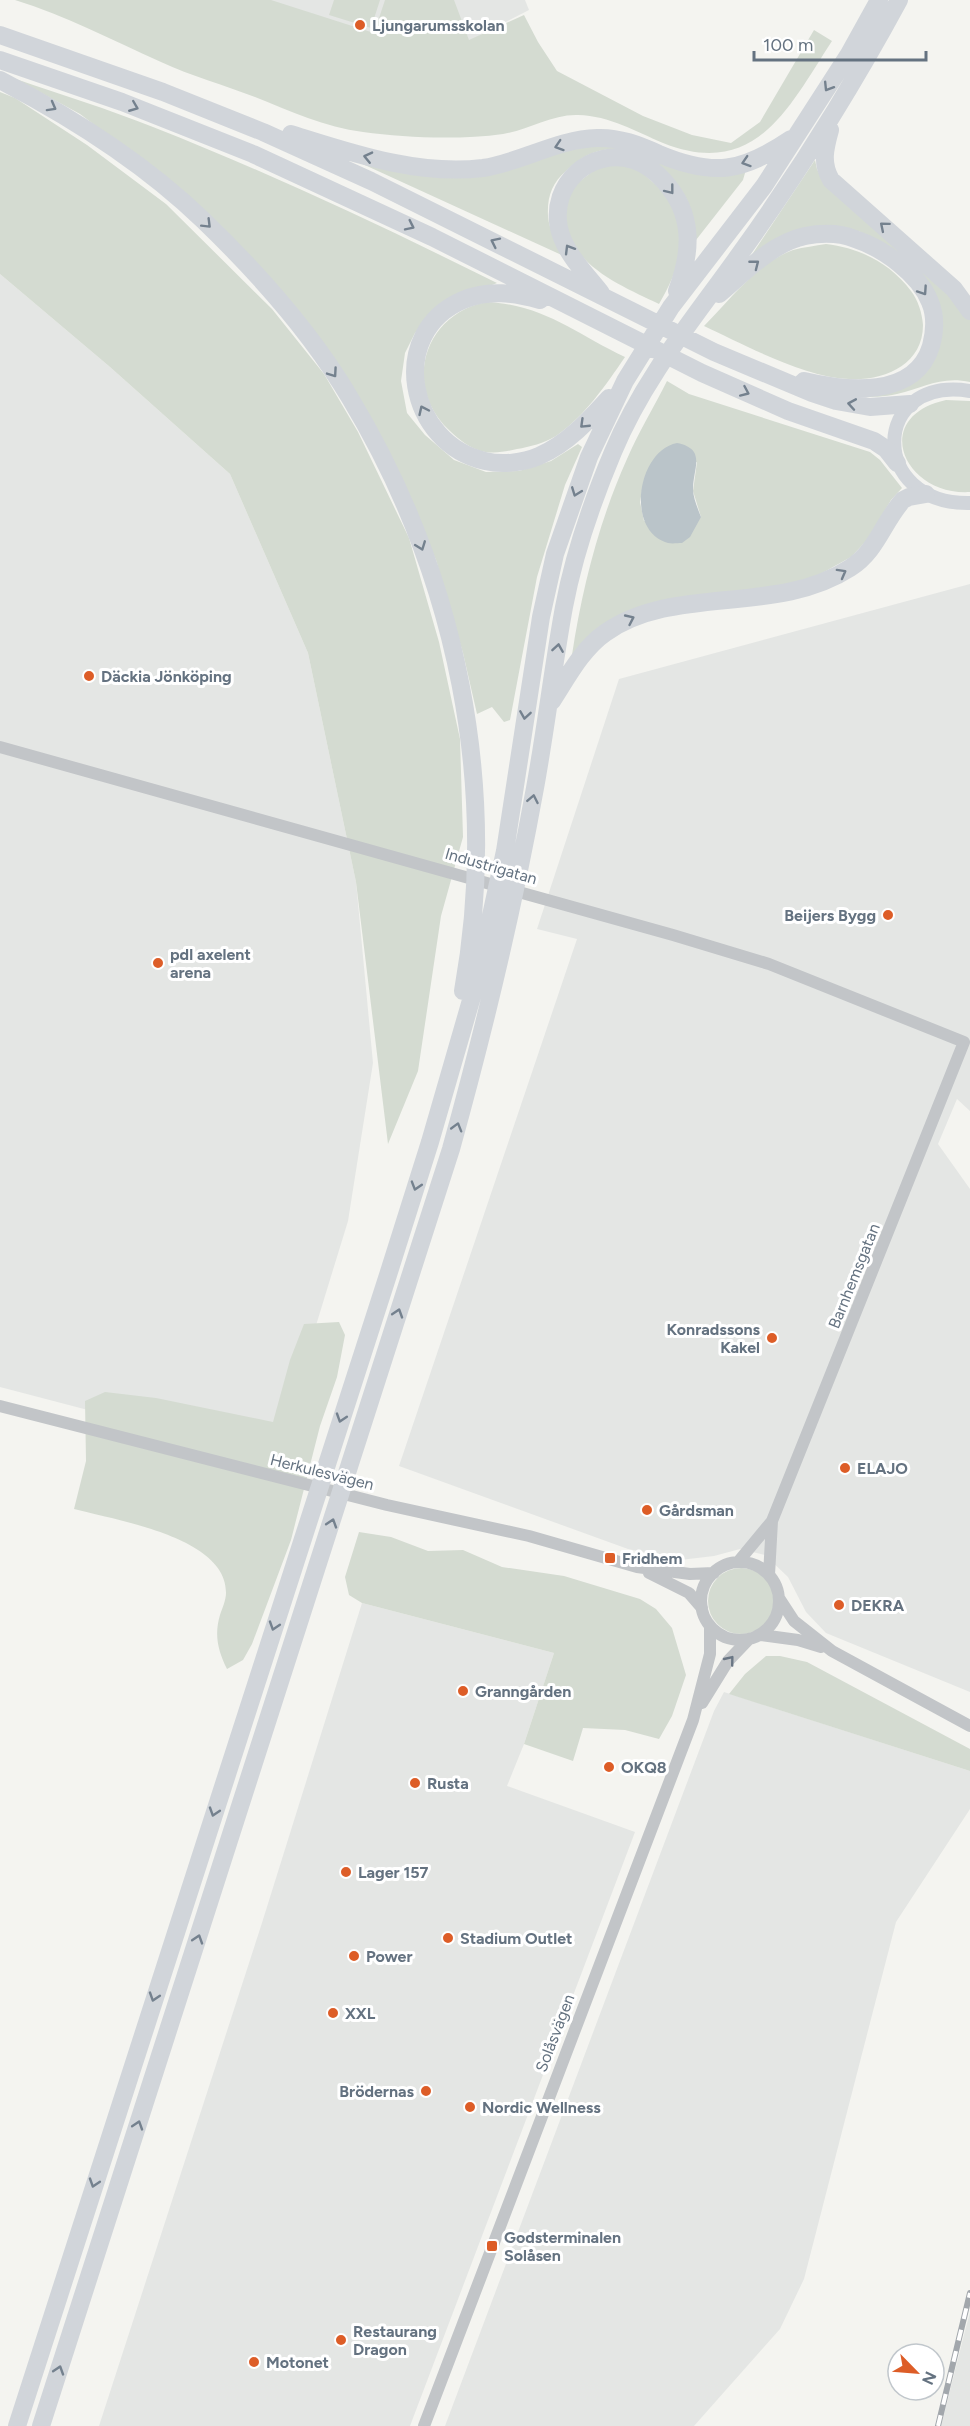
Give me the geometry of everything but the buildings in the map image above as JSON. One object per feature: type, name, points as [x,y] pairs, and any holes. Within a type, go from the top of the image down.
[{"type":"highway","points":[[480,926],[505,851],[539,628],[555,554],[589,457],[625,381],[670,307],[744,213],[798,135],[849,54],[879,0]]},
{"type":"highway","points":[[41,2426],[450,1149],[475,1064],[522,856],[564,607],[589,512],[615,448],[637,404],[671,347],[741,252],[835,113],[899,0]]},
{"type":"highway","points":[[0,35],[163,92],[364,156],[404,165],[447,170],[483,168],[579,140],[598,138],[617,139],[635,144],[683,164],[704,169],[728,168],[753,161],[798,135]]},
{"type":"highway","points":[[0,60],[112,99],[253,154],[432,237],[702,373],[788,411],[874,441],[886,449],[897,463]]},
{"type":"highway","points":[[0,80],[57,109],[131,160],[201,218],[250,267],[300,326],[350,397],[401,493],[436,588],[462,687],[474,763],[480,926],[478,976],[449,1069],[430,1142],[17,2426]]},
{"type":"highway","points":[[163,92],[262,132],[371,181],[714,352],[755,370],[812,393],[850,405],[870,407],[910,404]]},
{"type":"highway","points":[[835,113],[825,151],[825,170],[831,180],[954,289],[970,311]]},
{"type":"highway","points":[[604,296],[566,245],[559,229],[557,212],[560,196],[566,183],[587,164],[602,158],[634,160],[648,167],[672,190],[681,204],[687,224],[689,243],[680,283],[670,307]]},
{"type":"highway","points":[[694,315],[759,260],[782,246],[804,236],[831,234],[854,238],[878,250],[905,270],[919,284],[929,300],[934,315],[934,335],[929,352],[911,376],[873,388],[854,388],[813,383],[755,370]]},
{"type":"highway","points":[[567,307],[507,292],[484,294],[464,299],[447,309],[433,322],[417,357],[414,380],[418,401],[426,419],[438,436],[453,448],[472,458],[494,463],[517,462],[539,456],[578,430],[625,381]]},
{"type":"highway","points":[[548,706],[590,646],[604,633],[627,620],[645,613],[677,607],[787,593],[832,578],[862,560],[874,546],[903,500],[926,494]]},
{"type":"main road","points":[[970,391],[942,391],[910,404],[902,414],[894,438],[897,463],[909,480],[926,494],[947,502],[970,503]]},
{"type":"street","name":"Industrigatan","points":[[0,747],[673,934],[769,964],[964,1042]]},
{"type":"street","name":"Barnhemsgatan","points":[[738,1562],[772,1521],[964,1042]]},
{"type":"street","name":"Herkulesvägen","points":[[0,1406],[387,1505],[529,1536],[637,1567],[681,1573],[714,1573]]},
{"type":"street","name":"Barnhemsgatan","points":[[769,1575],[772,1521]]},
{"type":"street","points":[[779,1598],[775,1619],[761,1635],[748,1640],[727,1638],[710,1626],[702,1608],[702,1592],[714,1573],[725,1565],[738,1562],[755,1565],[769,1575],[776,1586],[779,1598],[794,1621],[832,1651],[970,1726]]},
{"type":"street","name":"Herkulesvägen","points":[[637,1567],[682,1588],[695,1598],[702,1608]]},
{"type":"street","name":"Solåsvägen","points":[[424,2426],[693,1720],[708,1663],[710,1626]]},
{"type":"street","points":[[761,1635],[798,1640],[832,1651]]},
{"type":"street","name":"Solåsvägen","points":[[693,1720],[728,1661],[748,1640]]},
{"type":"shaded area","points":[[15,0],[271,0],[374,33],[385,0],[454,0],[469,40],[524,15],[557,71],[643,116],[692,135],[731,143],[760,122],[814,30],[832,41],[801,90],[766,131],[746,144],[723,152],[695,152],[663,143],[612,121],[578,115],[559,117],[503,134],[469,137],[415,137],[349,130],[308,118],[184,72],[71,21]]},
{"type":"shaded area","name":"Ljungarumsskolan","points":[[268,0],[386,0],[375,34]]},
{"type":"shaded area","points":[[334,0],[380,0],[371,28],[329,15]]},
{"type":"shaded area","points":[[453,0],[525,0],[529,10],[469,41]]},
{"type":"shaded area","points":[[16,79],[136,120],[240,163],[369,221],[497,283],[436,308],[415,333],[405,353],[401,381],[407,413],[425,435],[454,460],[486,472],[519,471],[551,461],[578,444],[582,447],[565,485],[537,577],[510,720],[504,722],[492,707],[477,714],[463,653],[436,560],[404,485],[331,356],[169,181],[80,114]]},
{"type":"shaded area","points":[[0,92],[15,98],[87,145],[166,204],[272,309],[324,374],[358,432],[409,538],[439,642],[460,739],[463,837],[441,916],[418,1071],[388,1144],[356,882],[308,653],[230,474],[110,367],[0,274]]},
{"type":"shaded area","points":[[605,142],[745,173],[743,180],[696,240],[688,201],[679,187],[665,173],[644,159],[621,151],[599,151],[588,155],[561,176],[554,186],[548,203],[550,227],[566,257],[356,161],[421,172]]},
{"type":"shaded area","points":[[815,160],[823,182],[955,300],[970,320],[970,382],[950,380],[892,395],[859,397],[905,386],[940,312],[859,231],[749,259]]},
{"type":"shaded area","points":[[601,165],[626,166],[640,171],[668,199],[676,213],[681,243],[679,258],[659,304],[602,273],[582,256],[570,240],[566,219],[567,191]]},
{"type":"shaded area","points":[[826,244],[851,249],[884,265],[903,281],[918,303],[923,325],[921,339],[916,351],[899,368],[862,379],[831,377],[775,359],[704,326],[745,283],[768,264],[793,250]]},
{"type":"shaded area","points":[[0,274],[110,367],[230,474],[308,653],[356,882],[373,1063],[348,1221],[275,1459],[0,1387]]},
{"type":"shaded area","points":[[486,302],[525,308],[542,314],[625,357],[576,420],[547,441],[504,452],[477,450],[450,431],[435,413],[427,394],[424,374],[426,355],[434,337],[447,321],[464,309]]},
{"type":"shaded area","points":[[667,381],[689,394],[870,452],[880,460],[902,488],[891,500],[868,539],[851,557],[815,577],[785,586],[677,599],[572,655],[586,580],[608,506],[631,449]],"holes":[[[697,462],[693,491],[701,517],[644,521],[640,502],[644,480]]]},
{"type":"shaded area","points":[[946,400],[970,401],[970,492],[947,490],[928,482],[913,469],[904,454],[902,438],[908,422],[922,409]]},
{"type":"shaded area","points":[[677,443],[692,450],[695,455],[693,492],[701,517],[690,537],[682,543],[668,543],[654,536],[646,523],[641,508],[641,492],[645,475],[653,460],[663,449]]},
{"type":"shaded area","points":[[970,584],[970,1111],[957,1099],[938,1144],[970,1189],[970,1692],[826,1633],[806,1612],[788,1577],[765,1555],[740,1549],[714,1556],[680,1560],[628,1549],[399,1466],[577,939],[537,929],[619,679]]},
{"type":"shaded area","points":[[339,1322],[345,1335],[337,1377],[320,1426],[291,1540],[252,1644],[243,1660],[227,1669],[221,1656],[217,1636],[218,1622],[226,1593],[221,1574],[208,1558],[189,1545],[166,1534],[74,1509],[86,1461],[85,1401],[105,1392],[156,1398],[273,1422],[290,1360],[304,1324]]},
{"type":"shaded area","points":[[359,1532],[391,1537],[428,1551],[463,1550],[502,1567],[564,1576],[640,1599],[656,1609],[672,1628],[686,1675],[672,1716],[659,1739],[625,1730],[583,1728],[573,1761],[524,1744],[554,1653],[362,1603],[349,1595],[345,1577]]},
{"type":"shaded area","points":[[741,1568],[754,1571],[764,1578],[771,1588],[774,1601],[771,1614],[764,1624],[754,1631],[741,1634],[728,1631],[718,1624],[711,1614],[708,1601],[711,1588],[718,1578],[728,1571]]},
{"type":"shaded area","points":[[362,1603],[554,1653],[524,1744],[507,1786],[635,1832],[410,2426],[99,2426],[261,1926]]},
{"type":"shaded area","points":[[766,1656],[780,1656],[807,1662],[970,1749],[970,1771],[729,1694],[745,1674]]},
{"type":"shaded area","points":[[724,1692],[970,1771],[970,1809],[896,1922],[804,2279],[780,2329],[694,2426],[445,2426],[714,1711]]},
{"type":"shaded area","points":[[970,2313],[970,2426],[941,2426],[966,2327]]},
{"type":"railway","points":[[938,2426],[970,2293]]},
{"type":"place","name":"Ljungarumsskolan","points":[[360,25]]},
{"type":"place","name":"Däckia Jönköping","points":[[89,676]]},
{"type":"place","name":"Beijers Bygg","points":[[888,915]]},
{"type":"place","name":"pdl axelent arena","points":[[158,963]]},
{"type":"place","name":"Konradssons Kakel","points":[[772,1338]]},
{"type":"place","name":"ELAJO","points":[[845,1468]]},
{"type":"place","name":"Gårdsman","points":[[647,1510]]},
{"type":"place","name":"Fridhem","points":[[610,1558]]},
{"type":"place","name":"DEKRA","points":[[839,1605]]},
{"type":"place","name":"Granngården","points":[[463,1691]]},
{"type":"place","name":"OKQ8","points":[[609,1767]]},
{"type":"place","name":"Rusta","points":[[415,1783]]},
{"type":"place","name":"Lager 157","points":[[346,1872]]},
{"type":"place","name":"Stadium Outlet","points":[[448,1938]]},
{"type":"place","name":"Power","points":[[354,1956]]},
{"type":"place","name":"XXL","points":[[333,2013]]},
{"type":"place","name":"Brödernas","points":[[426,2091]]},
{"type":"place","name":"Nordic Wellness","points":[[470,2107]]},
{"type":"place","name":"Godsterminalen Solåsen","points":[[492,2246]]},
{"type":"place","name":"Restaurang Dragon","points":[[341,2340]]},
{"type":"place","name":"Motonet","points":[[254,2362]]}]
